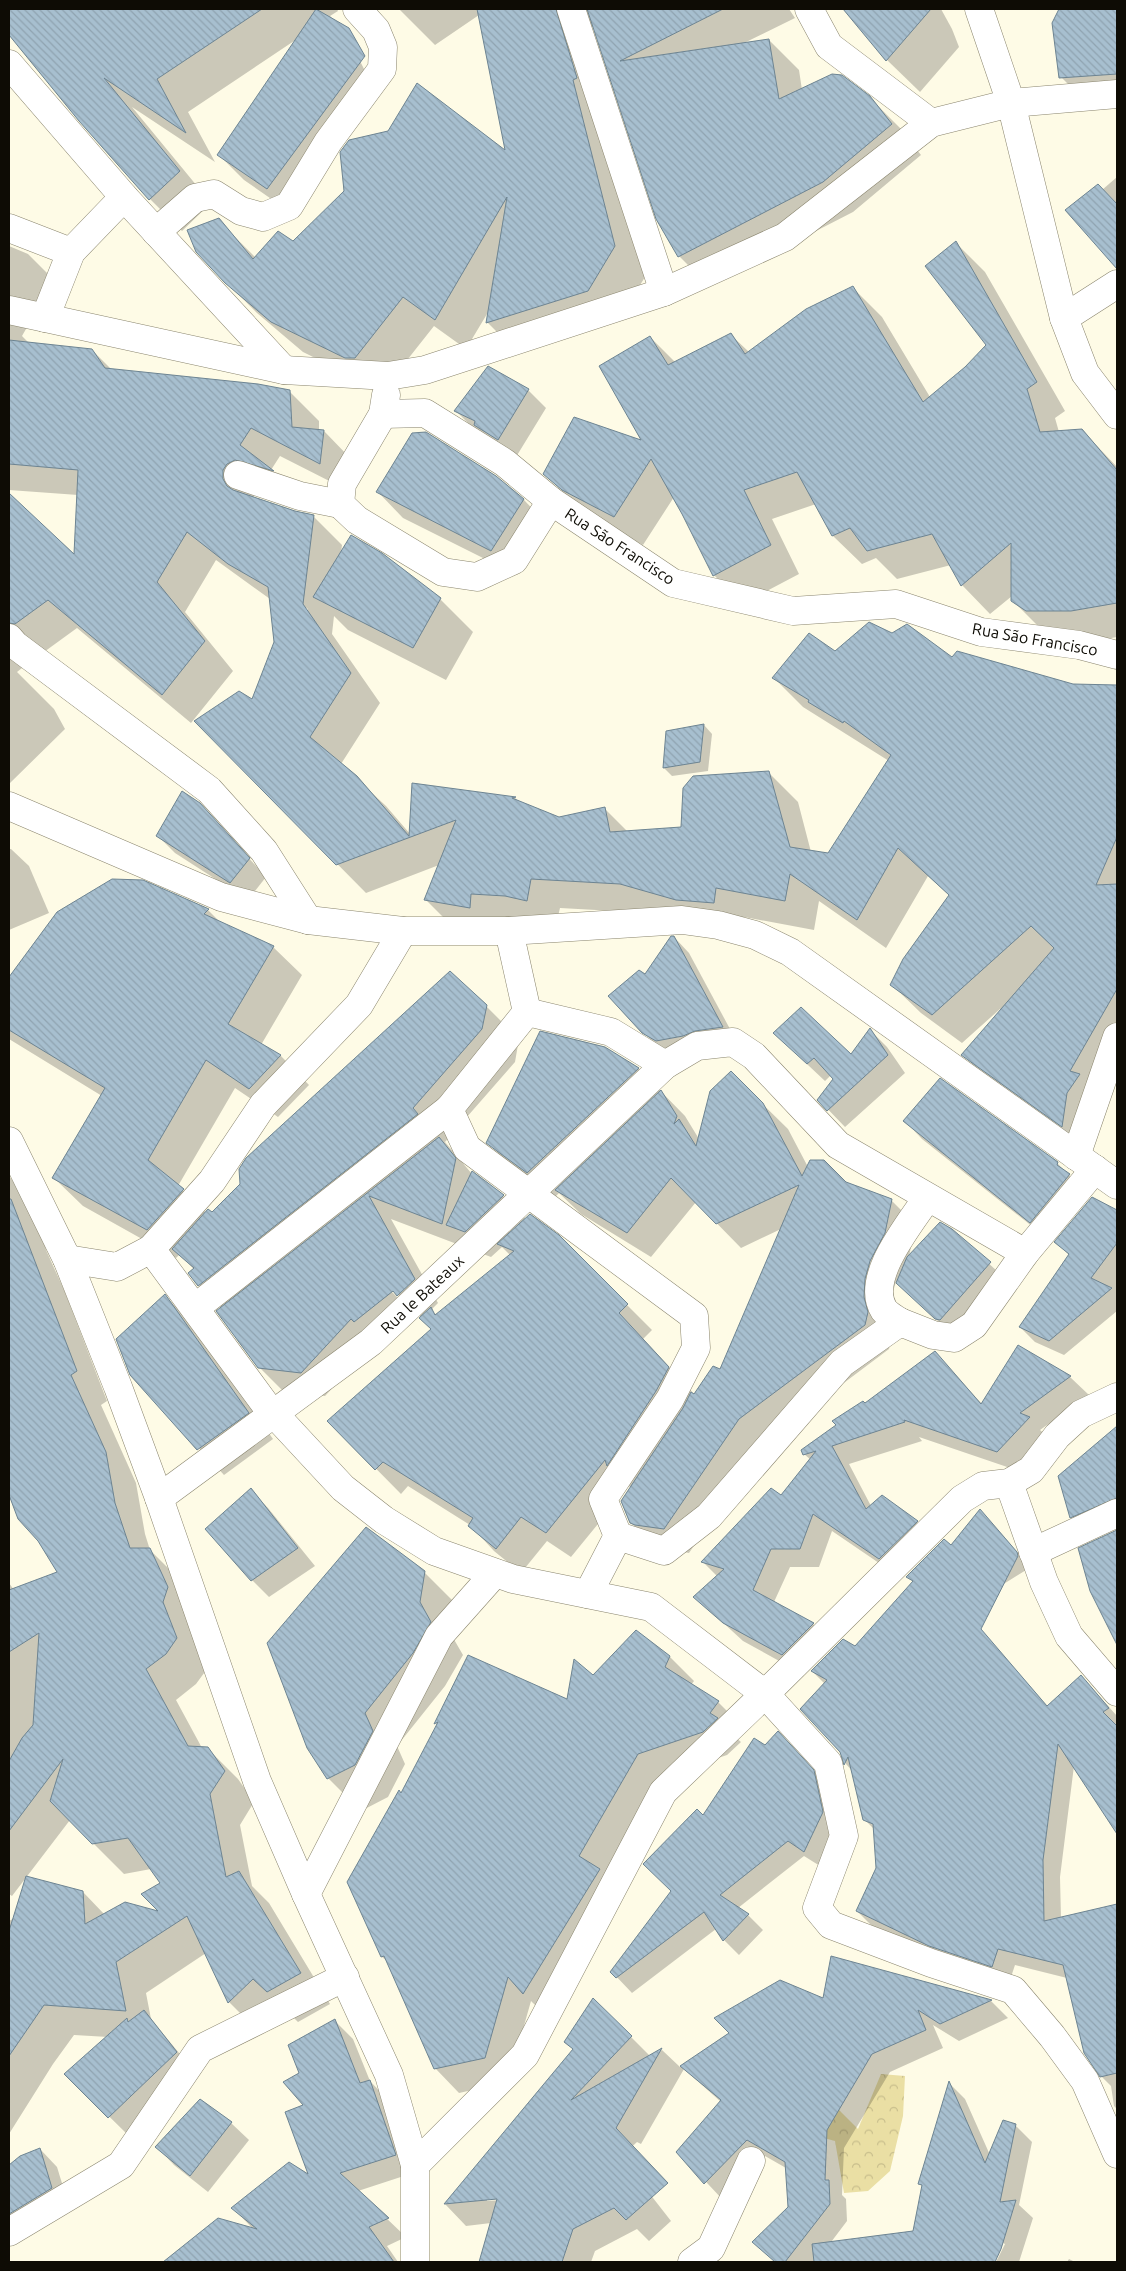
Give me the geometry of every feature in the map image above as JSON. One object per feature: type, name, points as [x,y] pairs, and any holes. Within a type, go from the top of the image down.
[{"type":"street","points":[[156,232],[196,198],[214,194],[241,211],[262,217],[289,206],[328,142],[382,69],[383,47],[376,30],[357,9]]},
{"type":"street","points":[[571,9],[664,292]]},
{"type":"street","points":[[809,9],[829,46],[931,123]]},
{"type":"street","points":[[979,9],[1010,103],[1064,318],[1085,372],[1117,415]]},
{"type":"street","points":[[9,64],[124,197],[284,370]]},
{"type":"street","points":[[9,310],[284,370],[388,376],[425,370],[664,292],[785,237],[931,123],[1010,103],[1117,94]]},
{"type":"street","points":[[45,318],[71,252],[124,197]]},
{"type":"street","points":[[9,228],[71,252]]},
{"type":"street","points":[[1064,318],[1117,284]]},
{"type":"street","points":[[340,504],[342,484],[383,414],[388,376]]},
{"type":"street","name":"Rua São Francisco","points":[[383,414],[425,413],[505,463],[551,502],[673,583],[793,611],[896,604],[981,632],[1079,646],[1117,655]]},
{"type":"street","points":[[238,476],[300,496],[340,504],[357,520],[443,572],[477,577],[514,560],[551,502]]},
{"type":"street","points":[[9,638],[15,645],[209,790],[264,851],[308,920]]},
{"type":"street","points":[[9,806],[221,897],[308,920],[403,931],[509,931],[682,920],[718,925],[755,935],[790,952],[1117,1184]]},
{"type":"street","points":[[67,1259],[117,1267],[151,1249],[212,1181],[264,1105],[359,1006],[403,931]]},
{"type":"street","points":[[509,931],[527,1012]]},
{"type":"street","points":[[527,1012],[611,1032],[665,1066]]},
{"type":"street","points":[[195,1308],[449,1109],[527,1012]]},
{"type":"street","name":"Rua le Bateaux","points":[[160,1498],[371,1342],[665,1066],[697,1046],[733,1042],[754,1056],[838,1145],[1025,1253]]},
{"type":"street","points":[[927,1198],[889,1254],[879,1286],[884,1310],[900,1322],[933,1335],[954,1338],[974,1325],[1025,1253],[1085,1162],[1116,1046]]},
{"type":"street","points":[[449,1109],[466,1148],[694,1316],[696,1348],[670,1399],[603,1499],[618,1536],[588,1594]]},
{"type":"street","points":[[9,1141],[67,1259],[160,1498],[257,1781],[306,1894],[389,2075],[416,2165],[415,2262]]},
{"type":"street","points":[[151,1249],[274,1413],[343,1488],[384,1520],[434,1550],[513,1579],[652,1607],[765,1694],[828,1763],[844,1836],[817,1908],[831,1925],[931,1963],[1013,1990],[1052,2036],[1085,2080],[1117,2154]]},
{"type":"street","points":[[618,1536],[664,1551],[709,1516],[842,1363],[900,1322]]},
{"type":"street","points":[[416,2165],[525,2055],[663,1792],[962,1499],[983,1486],[1009,1483],[1031,1470],[1057,1436],[1081,1414],[1117,1397]]},
{"type":"street","points":[[1009,1483],[1033,1552],[1069,1636],[1117,1692]]},
{"type":"street","points":[[1033,1552],[1117,1514]]},
{"type":"street","points":[[306,1894],[439,1636],[495,1573]]},
{"type":"street","points":[[9,2232],[121,2165],[200,2049],[345,1977]]},
{"type":"street","points":[[692,2262],[711,2248],[751,2162]]},
{"type":"green space","points":[[881,2074],[905,2076],[903,2116],[890,2171],[868,2191],[844,2193],[835,2141],[802,2132],[802,2114],[839,2110],[858,2129]]},
{"type":"building","points":[[9,9],[262,9],[157,79],[186,133],[104,78],[180,171],[149,200],[79,121],[9,35]]},
{"type":"building","points":[[316,9],[349,28],[365,56],[267,189],[217,155]]},
{"type":"building","points":[[477,9],[556,9],[577,78],[573,80],[615,246],[588,291],[486,323],[507,197],[435,320],[403,297],[355,358],[345,358],[271,322],[225,283],[196,252],[187,230],[219,218],[253,259],[278,231],[293,241],[344,191],[340,152],[349,140],[388,131],[417,83],[505,150]]},
{"type":"building","points":[[587,9],[723,9],[620,61],[769,39],[779,99],[832,74],[842,75],[870,96],[892,124],[823,182],[678,257],[656,219]]},
{"type":"building","points":[[843,9],[931,9],[886,61]]},
{"type":"building","points":[[1059,9],[1117,9],[1117,74],[1059,78],[1052,23]]},
{"type":"building","points":[[1098,184],[1117,204],[1117,269],[1065,210]]},
{"type":"building","points":[[956,241],[1037,382],[1027,389],[1040,432],[1082,429],[1117,470],[1117,603],[1071,611],[1026,611],[1011,601],[1011,543],[961,586],[932,534],[867,551],[850,528],[832,536],[797,472],[744,490],[771,545],[713,576],[682,514],[651,459],[614,517],[562,490],[543,474],[574,417],[641,440],[599,366],[650,336],[668,365],[731,333],[745,354],[806,309],[853,286],[923,402],[965,367],[986,345],[925,266]]},
{"type":"building","points":[[9,340],[92,349],[105,368],[258,384],[290,390],[292,427],[324,430],[320,464],[251,428],[240,445],[274,471],[235,460],[227,464],[223,470],[223,479],[227,486],[233,490],[295,511],[314,515],[303,604],[351,673],[310,737],[357,776],[409,836],[412,783],[516,797],[512,798],[559,817],[605,807],[610,832],[681,827],[683,788],[693,776],[769,771],[790,847],[828,853],[891,755],[844,721],[843,723],[772,678],[809,633],[835,651],[869,622],[892,633],[907,624],[952,657],[957,651],[1073,684],[1117,685],[1117,837],[1096,885],[1117,884],[1117,989],[1070,1071],[1080,1074],[1067,1093],[1062,1127],[961,1055],[1054,948],[1031,926],[932,1015],[890,985],[903,959],[949,895],[898,848],[857,920],[790,874],[785,901],[716,888],[714,903],[676,900],[620,884],[531,879],[527,901],[505,896],[471,894],[470,908],[424,900],[456,820],[336,865],[194,721],[239,691],[252,699],[274,642],[268,587],[228,564],[187,532],[157,582],[205,641],[162,695],[48,600],[15,624],[9,623],[9,493],[74,554],[78,470],[9,464]]},
{"type":"building","points":[[488,366],[529,389],[498,440],[474,425],[475,421],[454,411]]},
{"type":"building","points":[[426,432],[496,476],[524,499],[491,551],[376,492],[412,433]]},
{"type":"building","points":[[351,535],[382,553],[441,598],[413,648],[313,597]]},
{"type":"building","points":[[704,724],[700,762],[663,768],[666,731]]},
{"type":"building","points":[[182,791],[200,803],[250,858],[230,883],[156,836]]},
{"type":"building","points":[[112,879],[143,880],[209,909],[204,914],[274,946],[228,1024],[281,1055],[249,1089],[206,1060],[148,1160],[184,1189],[147,1230],[52,1178],[105,1088],[9,1030],[9,977],[57,912]]},
{"type":"building","points":[[671,936],[674,936],[723,1027],[695,1031],[683,1036],[656,1041],[642,1033],[608,996],[639,970],[645,974]]},
{"type":"building","points":[[450,971],[487,1005],[482,1029],[413,1108],[418,1114],[198,1286],[188,1273],[194,1268],[172,1249],[208,1209],[212,1212],[240,1184],[239,1169],[246,1158]]},
{"type":"building","points":[[801,1007],[851,1054],[870,1028],[888,1055],[827,1111],[817,1100],[833,1079],[814,1058],[807,1064],[773,1033]]},
{"type":"building","points":[[540,1031],[605,1047],[639,1068],[527,1173],[486,1143]]},
{"type":"building","points":[[731,1071],[763,1103],[802,1176],[810,1160],[824,1160],[846,1182],[892,1199],[885,1233],[870,1261],[865,1279],[864,1297],[868,1312],[865,1325],[739,1419],[664,1529],[635,1525],[630,1523],[621,1501],[683,1408],[691,1392],[694,1394],[713,1366],[720,1369],[799,1185],[716,1224],[671,1178],[627,1233],[555,1190],[661,1090],[677,1116],[674,1124],[679,1119],[696,1146],[710,1091]]},
{"type":"building","points":[[940,1078],[1058,1162],[1057,1165],[1070,1174],[1030,1223],[903,1121]]},
{"type":"building","points":[[439,1137],[456,1158],[442,1224],[369,1196],[415,1279],[397,1296],[393,1291],[354,1322],[351,1319],[301,1373],[258,1368],[216,1311]]},
{"type":"building","points":[[472,1171],[504,1195],[465,1232],[446,1225]]},
{"type":"building","points":[[1092,1197],[1117,1210],[1117,1243],[1091,1278],[1112,1288],[1049,1341],[1019,1327],[1069,1254],[1054,1242]]},
{"type":"building","points":[[9,1199],[11,1199],[77,1371],[71,1375],[106,1452],[115,1503],[130,1548],[150,1548],[168,1587],[163,1602],[177,1638],[166,1654],[146,1669],[188,1746],[208,1747],[225,1771],[210,1794],[226,1877],[239,1871],[301,1973],[267,1992],[253,1979],[228,2003],[187,1916],[116,1962],[126,2011],[44,2005],[9,2056],[9,1931],[26,1876],[83,1891],[85,1924],[125,1902],[158,1911],[141,1894],[160,1883],[128,1838],[92,1844],[50,1801],[63,1759],[9,1831],[9,1761],[22,1738],[33,1725],[39,1633],[9,1652],[9,1590],[57,1572],[38,1541],[18,1519],[9,1495]]},
{"type":"building","points":[[530,1214],[559,1235],[628,1304],[619,1313],[669,1367],[656,1391],[607,1466],[605,1460],[546,1533],[521,1517],[496,1549],[468,1526],[473,1518],[383,1462],[375,1470],[327,1421],[431,1329],[419,1318],[431,1307],[435,1315],[514,1251],[497,1244]]},
{"type":"building","points":[[940,1222],[952,1229],[991,1262],[940,1320],[935,1319],[896,1283],[907,1257]]},
{"type":"building","points":[[165,1294],[249,1413],[197,1450],[130,1375],[116,1339]]},
{"type":"building","points":[[1018,1345],[1071,1376],[1020,1413],[1030,1417],[997,1452],[904,1420],[905,1422],[832,1446],[866,1509],[882,1495],[918,1521],[879,1559],[813,1514],[800,1549],[771,1549],[753,1590],[814,1623],[782,1655],[723,1623],[693,1597],[724,1569],[701,1562],[771,1488],[781,1495],[816,1451],[803,1455],[801,1450],[836,1425],[832,1421],[863,1401],[865,1403],[935,1351],[981,1404]]},
{"type":"building","points":[[1117,1426],[1117,1498],[1070,1518],[1058,1476]]},
{"type":"building","points":[[251,1488],[298,1548],[251,1581],[205,1529]]},
{"type":"building","points":[[980,1509],[1017,1552],[1018,1556],[981,1629],[1047,1706],[1081,1675],[1109,1708],[1103,1712],[1117,1726],[1117,1834],[1058,1744],[1043,1860],[1044,1921],[1117,1904],[1117,2073],[1100,2077],[1084,2053],[1063,1965],[998,1949],[992,1967],[929,1946],[856,1911],[876,1868],[873,1824],[863,1820],[848,1757],[844,1765],[840,1752],[800,1709],[827,1680],[811,1671],[843,1639],[855,1646],[913,1581],[906,1577],[944,1539],[951,1545]]},
{"type":"building","points":[[366,1527],[425,1571],[420,1602],[431,1622],[413,1653],[365,1713],[373,1731],[355,1765],[327,1779],[307,1748],[267,1643]]},
{"type":"building","points":[[1117,1530],[1117,1645],[1090,1591],[1078,1548]]},
{"type":"building","points":[[636,1630],[670,1656],[665,1667],[719,1701],[710,1713],[718,1718],[703,1732],[638,1754],[579,1856],[600,1869],[523,1994],[508,1977],[485,2058],[434,2069],[384,1956],[381,1957],[347,1882],[399,1790],[401,1793],[438,1722],[434,1724],[468,1655],[567,1699],[574,1659],[593,1675]]},
{"type":"building","points":[[778,1731],[814,1770],[823,1812],[804,1852],[788,1841],[720,1895],[749,1914],[723,1941],[704,1912],[616,1978],[610,1972],[671,1891],[643,1864],[697,1809],[703,1815],[754,1738],[765,1745]]},
{"type":"building","points":[[831,1956],[992,2000],[940,2024],[918,2010],[926,2030],[872,2054],[827,2130],[825,2180],[829,2180],[830,2204],[785,2262],[775,2262],[752,2242],[788,2207],[785,2162],[747,2140],[704,2184],[676,2152],[721,2100],[680,2066],[729,2033],[714,2018],[780,1980],[823,1998]]},
{"type":"building","points":[[593,1998],[632,2036],[571,2100],[662,2048],[616,2128],[668,2183],[626,2220],[614,2208],[573,2229],[562,2262],[479,2262],[497,2199],[444,2204],[573,2049],[564,2042]]},
{"type":"building","points":[[144,2010],[177,2052],[108,2118],[64,2074],[127,2018],[128,2022]]},
{"type":"building","points":[[335,2019],[360,2083],[370,2080],[396,2155],[340,2173],[389,2218],[369,2227],[394,2262],[163,2262],[218,2218],[257,2229],[231,2208],[289,2162],[308,2174],[285,2112],[303,2105],[283,2082],[299,2073],[288,2045]]},
{"type":"building","points":[[949,2081],[985,2163],[1003,2120],[1016,2124],[1000,2202],[1016,2200],[1001,2249],[995,2262],[814,2262],[812,2244],[913,2231],[922,2185],[918,2184]]},
{"type":"building","points":[[200,2099],[232,2122],[190,2176],[155,2147]]},
{"type":"building","points":[[40,2148],[52,2188],[9,2214],[9,2165],[20,2156]]}]
